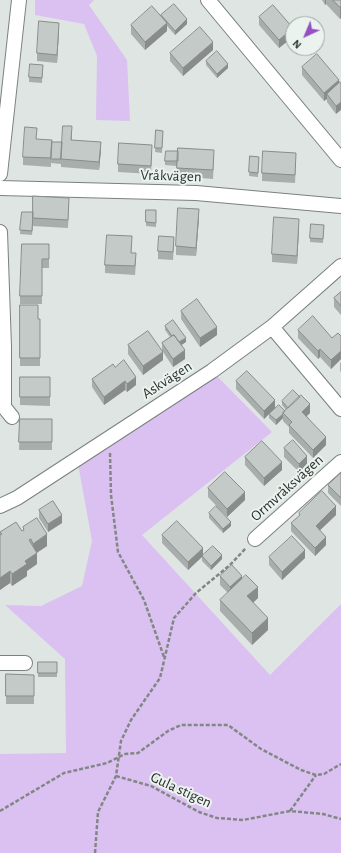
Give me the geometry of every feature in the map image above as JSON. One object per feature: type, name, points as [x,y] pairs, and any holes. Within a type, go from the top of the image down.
[{"type":"street","points":[[0,174],[19,0]]},
{"type":"street","points":[[208,0],[341,160]]},
{"type":"street","name":"Vråkvägen","points":[[0,188],[196,193],[341,206]]},
{"type":"street","points":[[0,232],[4,408],[12,417]]},
{"type":"street","name":"Askvägen","points":[[0,506],[16,498],[212,372],[272,327],[341,266]]},
{"type":"street","points":[[272,327],[341,409]]},
{"type":"street","name":"Ormvråksvägen","points":[[255,539],[341,462]]},
{"type":"street","points":[[0,663],[25,663]]},
{"type":"path","points":[[110,437],[111,495],[118,552],[144,600],[164,658]]},
{"type":"path","points":[[94,853],[98,812],[116,776],[121,741],[131,720],[160,678],[164,658],[171,638],[174,618],[196,593],[230,565],[255,539]]},
{"type":"path","points":[[0,811],[64,773],[107,763],[125,754],[138,753],[168,731],[181,725],[228,725],[261,749],[301,770],[316,775],[324,774],[341,764]]},
{"type":"path","points":[[290,812],[316,775]]},
{"type":"path","name":"Gula stigen","points":[[116,776],[151,786],[199,812],[217,818],[243,820],[290,812],[323,814],[341,820]]},
{"type":"shaded area","points":[[35,0],[94,0],[89,5],[127,60],[130,121],[96,120],[97,56],[84,24],[35,15]]},
{"type":"shaded area","points":[[212,371],[272,432],[142,535],[270,675],[341,604],[341,853],[0,853],[0,754],[66,753],[65,659],[5,605],[41,606],[82,586],[92,541],[77,458]]},
{"type":"building","points":[[333,0],[341,0],[341,6],[340,7]]},
{"type":"building","points":[[174,4],[187,19],[175,31],[161,15]]},
{"type":"building","points":[[273,5],[285,19],[285,35],[279,40],[259,17]]},
{"type":"building","points":[[152,6],[167,23],[145,42],[131,25]]},
{"type":"building","points":[[39,21],[59,23],[57,55],[37,53]]},
{"type":"building","points":[[200,27],[213,42],[183,68],[170,53]]},
{"type":"building","points":[[217,51],[228,64],[217,74],[206,61]]},
{"type":"building","points":[[315,56],[319,56],[339,80],[324,93],[302,67]]},
{"type":"building","points":[[30,64],[43,65],[42,78],[29,77]]},
{"type":"building","points":[[340,82],[341,102],[336,106],[327,94]]},
{"type":"building","points":[[63,126],[72,126],[71,140],[101,142],[99,162],[61,159]]},
{"type":"building","points":[[25,127],[37,128],[36,139],[52,140],[51,158],[23,157]]},
{"type":"building","points":[[156,130],[163,131],[162,148],[155,148]]},
{"type":"building","points":[[52,142],[62,142],[61,159],[51,159]]},
{"type":"building","points":[[119,143],[152,145],[151,166],[118,164]]},
{"type":"building","points":[[178,148],[214,150],[213,170],[177,168]]},
{"type":"building","points":[[166,151],[178,151],[178,161],[165,161]]},
{"type":"building","points":[[263,151],[296,153],[295,175],[262,173]]},
{"type":"building","points":[[250,156],[259,157],[258,173],[249,172]]},
{"type":"building","points":[[33,196],[69,198],[68,220],[33,218]]},
{"type":"building","points":[[178,208],[199,209],[196,248],[176,246]]},
{"type":"building","points":[[146,210],[156,210],[156,223],[146,222]]},
{"type":"building","points":[[22,212],[33,212],[32,231],[20,230]]},
{"type":"building","points":[[274,217],[299,219],[297,256],[272,254]]},
{"type":"building","points":[[311,224],[324,225],[323,239],[310,238]]},
{"type":"building","points":[[107,235],[132,236],[131,253],[136,253],[135,266],[105,265]]},
{"type":"building","points":[[159,236],[174,237],[173,252],[158,251]]},
{"type":"building","points":[[22,244],[49,244],[49,259],[42,259],[42,296],[20,296]]},
{"type":"building","points":[[341,292],[341,306],[334,298]]},
{"type":"building","points":[[197,299],[217,327],[200,338],[181,311]]},
{"type":"building","points":[[20,305],[38,305],[38,319],[40,319],[40,358],[20,358]]},
{"type":"building","points":[[313,316],[332,338],[338,333],[341,336],[341,351],[331,360],[320,349],[318,351],[298,330]]},
{"type":"building","points":[[173,320],[186,338],[179,342],[174,335],[172,336],[165,326]]},
{"type":"building","points":[[148,331],[163,352],[143,366],[128,345]]},
{"type":"building","points":[[174,335],[185,350],[173,359],[162,343]]},
{"type":"building","points":[[124,360],[136,377],[127,384],[125,381],[104,397],[92,379],[113,364],[115,367]]},
{"type":"building","points":[[247,371],[275,400],[264,411],[236,381]]},
{"type":"building","points":[[20,377],[50,377],[50,397],[20,397]]},
{"type":"building","points":[[293,390],[300,397],[288,408],[282,401]]},
{"type":"building","points":[[301,395],[310,404],[302,412],[326,437],[313,450],[289,425],[292,422],[283,413]]},
{"type":"building","points":[[279,405],[285,411],[276,420],[269,414]]},
{"type":"building","points":[[20,419],[52,419],[52,442],[19,442]]},
{"type":"building","points":[[293,440],[307,456],[299,464],[284,448]]},
{"type":"building","points":[[262,441],[282,462],[264,478],[245,457]]},
{"type":"building","points":[[225,472],[245,492],[227,509],[208,488]]},
{"type":"building","points":[[341,473],[341,498],[328,485]]},
{"type":"building","points":[[322,491],[336,506],[316,526],[326,537],[315,548],[291,523],[300,515],[299,513]]},
{"type":"building","points":[[53,501],[62,515],[48,524],[39,510]]},
{"type":"building","points":[[216,506],[231,522],[223,529],[209,513]]},
{"type":"building","points":[[37,518],[47,534],[33,544],[31,539],[29,540],[37,553],[25,561],[27,564],[12,574],[10,571],[0,578],[0,535],[2,534],[0,532],[16,522],[22,531],[24,530],[23,527]]},
{"type":"building","points":[[177,521],[203,548],[188,562],[162,535]]},
{"type":"building","points":[[292,536],[305,550],[282,572],[269,557]]},
{"type":"building","points":[[213,546],[222,555],[211,566],[202,556]]},
{"type":"building","points":[[232,565],[242,576],[230,587],[220,576]]},
{"type":"building","points":[[246,575],[258,587],[247,596],[268,618],[252,633],[220,600]]},
{"type":"building","points":[[38,662],[57,662],[57,673],[38,673]]},
{"type":"building","points":[[6,674],[34,675],[34,696],[6,696]]}]
